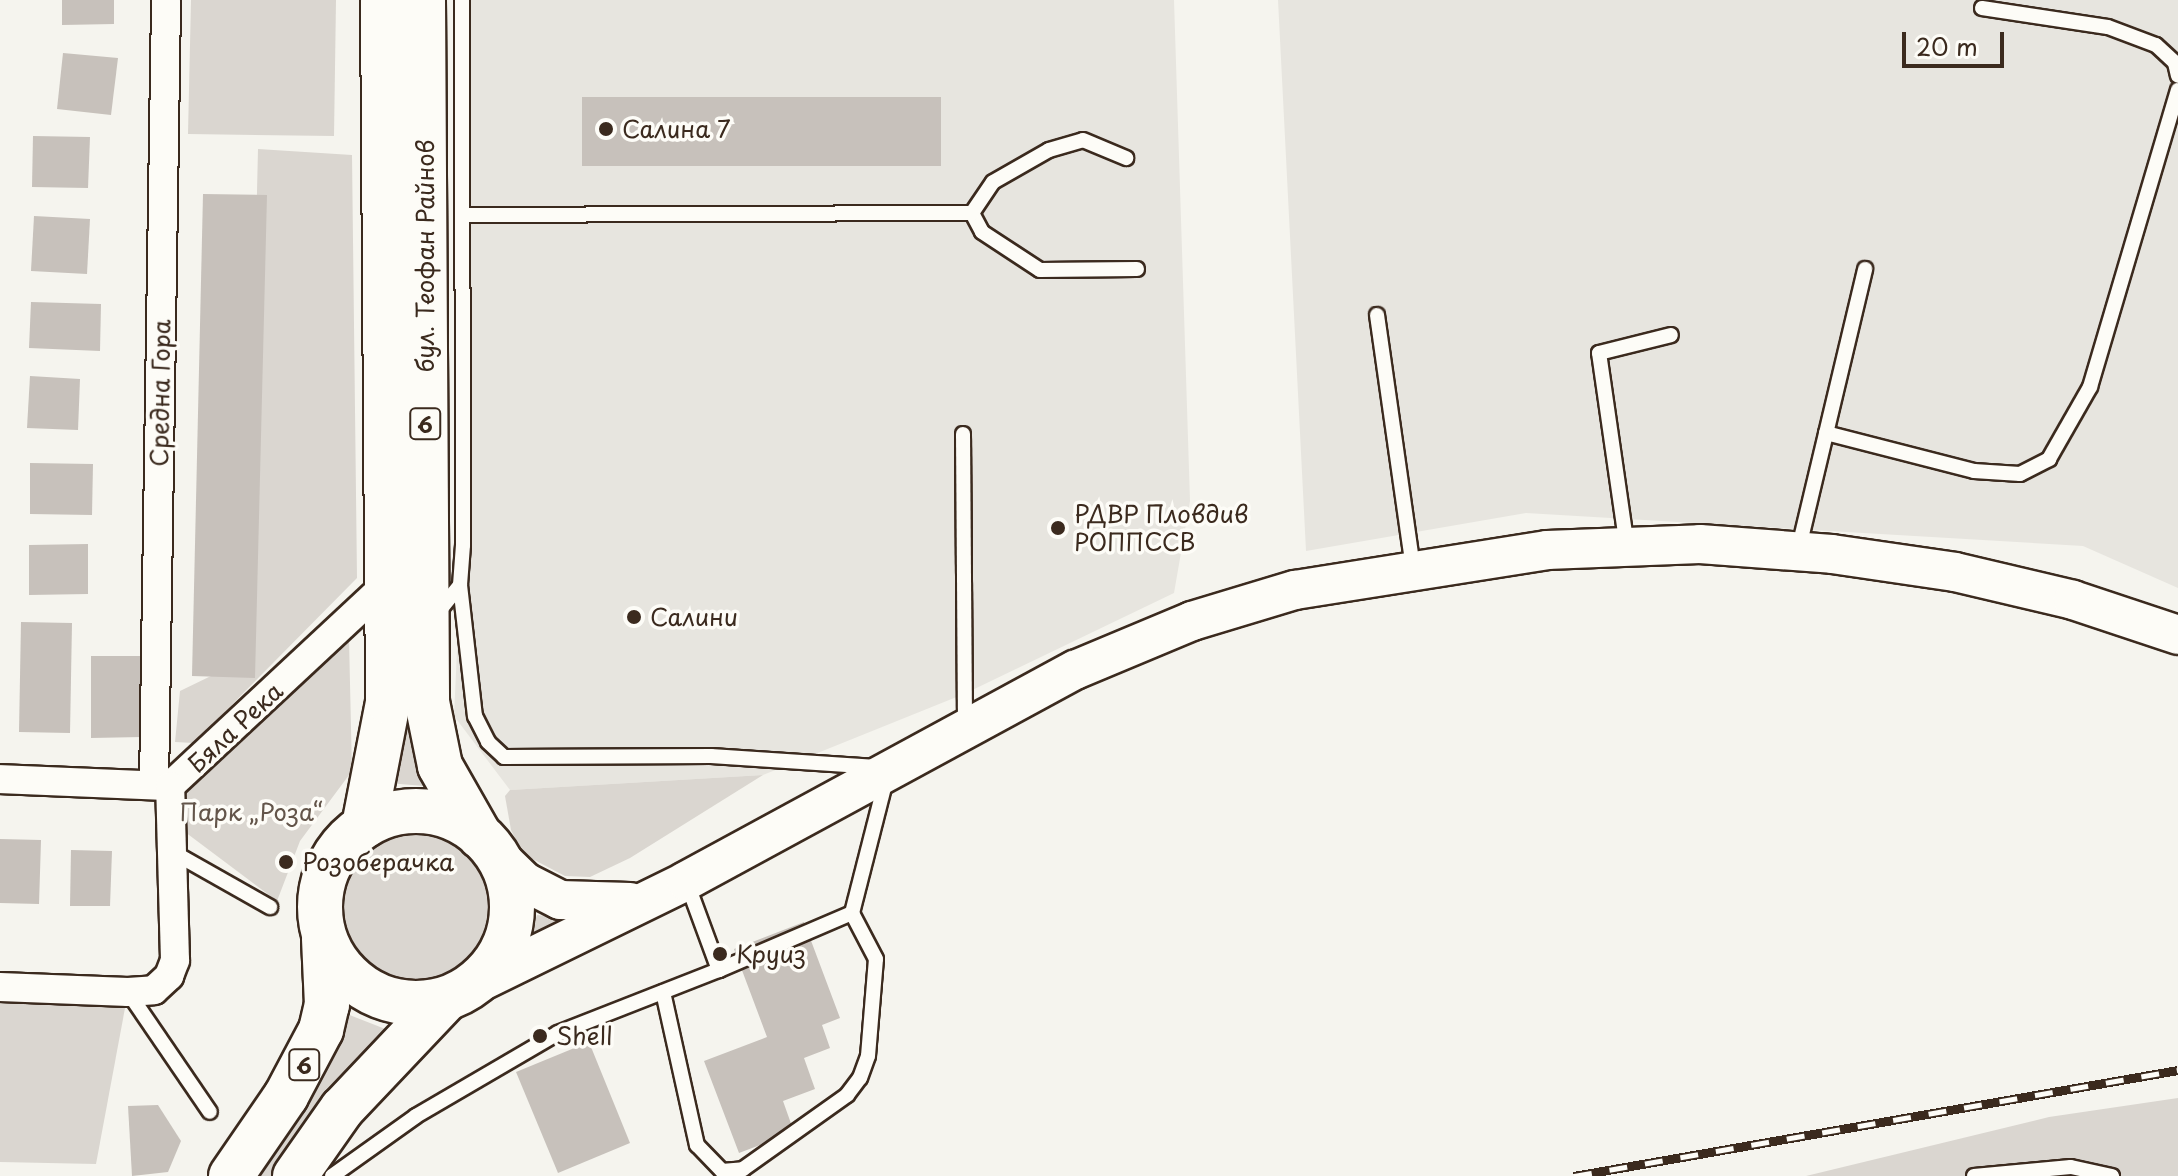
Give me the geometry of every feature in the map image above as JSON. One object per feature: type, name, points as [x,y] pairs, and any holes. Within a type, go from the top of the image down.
[{"type":"main road","name":"бул. Теофан Райнов","points":[[364,826],[388,702],[383,0]]},
{"type":"main road","name":"бул. Теофан Райнов","points":[[423,0],[444,137],[425,624],[430,737],[488,844]]},
{"type":"main road","points":[[456,994],[686,881],[965,726],[1075,670],[1192,621],[1295,590],[1547,550],[1700,544],[1798,551],[1955,572],[2073,600],[2178,635]]},
{"type":"main road","name":"6","points":[[231,1176],[286,1096],[321,1030],[327,1005],[320,905],[326,874],[341,847],[364,826],[393,814],[424,812],[454,819],[488,844],[511,892],[508,934],[488,971],[456,994],[342,1109],[295,1176]]},
{"type":"main road","points":[[488,844],[525,882],[560,900],[601,905],[648,900]]},
{"type":"main road","name":"6","points":[[324,937],[339,967],[365,989],[404,1003],[456,994]]},
{"type":"street","name":"Средна Гора","points":[[128,992],[154,990],[169,976],[175,960],[170,851],[162,786],[166,0]]},
{"type":"street","name":"Бяла Река","points":[[162,786],[388,583]]},
{"type":"street","points":[[0,779],[162,786]]},
{"type":"street","points":[[0,987],[128,992]]},
{"type":"lane","points":[[462,0],[444,137],[464,215],[460,585],[475,716],[488,742],[504,757],[711,756],[889,768],[852,913],[876,959],[868,1056],[860,1078],[847,1095],[743,1169],[722,1171],[697,1145],[663,992]]},
{"type":"lane","points":[[1982,8],[2108,27],[2156,45],[2175,63],[2178,76]]},
{"type":"lane","points":[[1826,433],[1974,471],[2020,474],[2049,459],[2090,387],[2178,90]]},
{"type":"lane","points":[[972,213],[993,182],[1049,150],[1083,140],[1126,158]]},
{"type":"lane","points":[[464,215],[972,213]]},
{"type":"lane","points":[[972,213],[982,232],[1040,270],[1137,269]]},
{"type":"lane","points":[[1798,551],[1865,269]]},
{"type":"lane","points":[[1377,315],[1413,570]]},
{"type":"lane","points":[[1627,547],[1599,353],[1671,335]]},
{"type":"lane","points":[[963,434],[965,726]]},
{"type":"lane","points":[[425,624],[447,607],[460,585]]},
{"type":"lane","points":[[170,851],[270,907]]},
{"type":"lane","points":[[686,881],[719,970]]},
{"type":"lane","points":[[332,1176],[416,1116],[558,1033],[719,970],[852,913]]},
{"type":"lane","points":[[128,992],[210,1112]]},
{"type":"lane","points":[[1974,1176],[2071,1167],[2112,1176]]},
{"type":"shaded area","points":[[462,0],[1174,0],[1190,501],[1174,593],[964,694],[763,775],[510,790],[454,716],[460,585]]},
{"type":"shaded area","points":[[1278,0],[2178,0],[2178,588],[2083,546],[1526,513],[1306,551]]},
{"type":"green space","points":[[191,0],[336,0],[334,136],[188,134]]},
{"type":"green space","points":[[258,149],[352,155],[357,578],[194,743],[175,742],[180,691],[246,659]]},
{"type":"green space","name":"Парк „Роза“","points":[[349,639],[352,771],[300,841],[277,901],[185,832],[176,813],[185,794]]},
{"type":"green space","points":[[409,682],[424,786],[388,783]]},
{"type":"green space","points":[[763,775],[630,858],[590,877],[565,876],[523,854],[511,830],[505,796],[510,790]]},
{"type":"green space","points":[[415,830],[445,836],[470,853],[487,878],[493,908],[487,938],[470,963],[445,980],[415,986],[385,980],[360,963],[343,938],[337,908],[343,878],[360,853],[385,836]]},
{"type":"green space","points":[[537,915],[584,920],[526,949]]},
{"type":"green space","points":[[0,987],[128,992],[96,1164],[0,1162]]},
{"type":"green space","points":[[347,1014],[393,1032],[340,1079],[274,1176],[251,1176]]},
{"type":"green space","points":[[2178,1098],[2178,1176],[1806,1176],[2049,1117]]},
{"type":"building","points":[[62,0],[114,0],[114,24],[62,25]]},
{"type":"building","points":[[63,53],[118,58],[111,115],[57,109]]},
{"type":"building","points":[[582,97],[941,97],[941,166],[582,166]]},
{"type":"building","points":[[33,136],[90,137],[88,188],[32,187]]},
{"type":"building","points":[[203,194],[267,195],[255,678],[192,676]]},
{"type":"building","points":[[34,216],[90,219],[87,274],[31,271]]},
{"type":"building","points":[[31,302],[101,304],[100,351],[29,348]]},
{"type":"building","points":[[30,376],[80,379],[78,430],[27,428]]},
{"type":"building","points":[[30,463],[93,464],[92,515],[30,514]]},
{"type":"building","points":[[88,544],[88,594],[29,595],[29,545]]},
{"type":"building","points":[[21,622],[72,623],[70,733],[19,732]]},
{"type":"building","points":[[91,656],[142,656],[142,737],[91,738]]},
{"type":"building","points":[[0,839],[41,840],[39,904],[0,903]]},
{"type":"building","points":[[71,850],[112,851],[110,906],[70,906]]},
{"type":"building","points":[[804,922],[840,1018],[822,1025],[830,1048],[804,1058],[815,1089],[783,1101],[794,1132],[739,1153],[704,1061],[767,1037],[734,949]]},
{"type":"building","points":[[589,1042],[630,1143],[558,1173],[516,1072]]},
{"type":"building","points":[[158,1105],[181,1141],[168,1172],[132,1176],[128,1106]]},
{"type":"railway","points":[[1574,1176],[2178,1070]]},
{"type":"place","name":"Салина 7","points":[[606,129]]},
{"type":"place","name":"РДВР Пловдив РОППССВ","points":[[1058,528]]},
{"type":"place","name":"Салини","points":[[634,617]]},
{"type":"place","name":"Розоберачка","points":[[286,862]]},
{"type":"place","name":"Круиз","points":[[720,954]]},
{"type":"place","name":"Shell","points":[[540,1036]]}]
